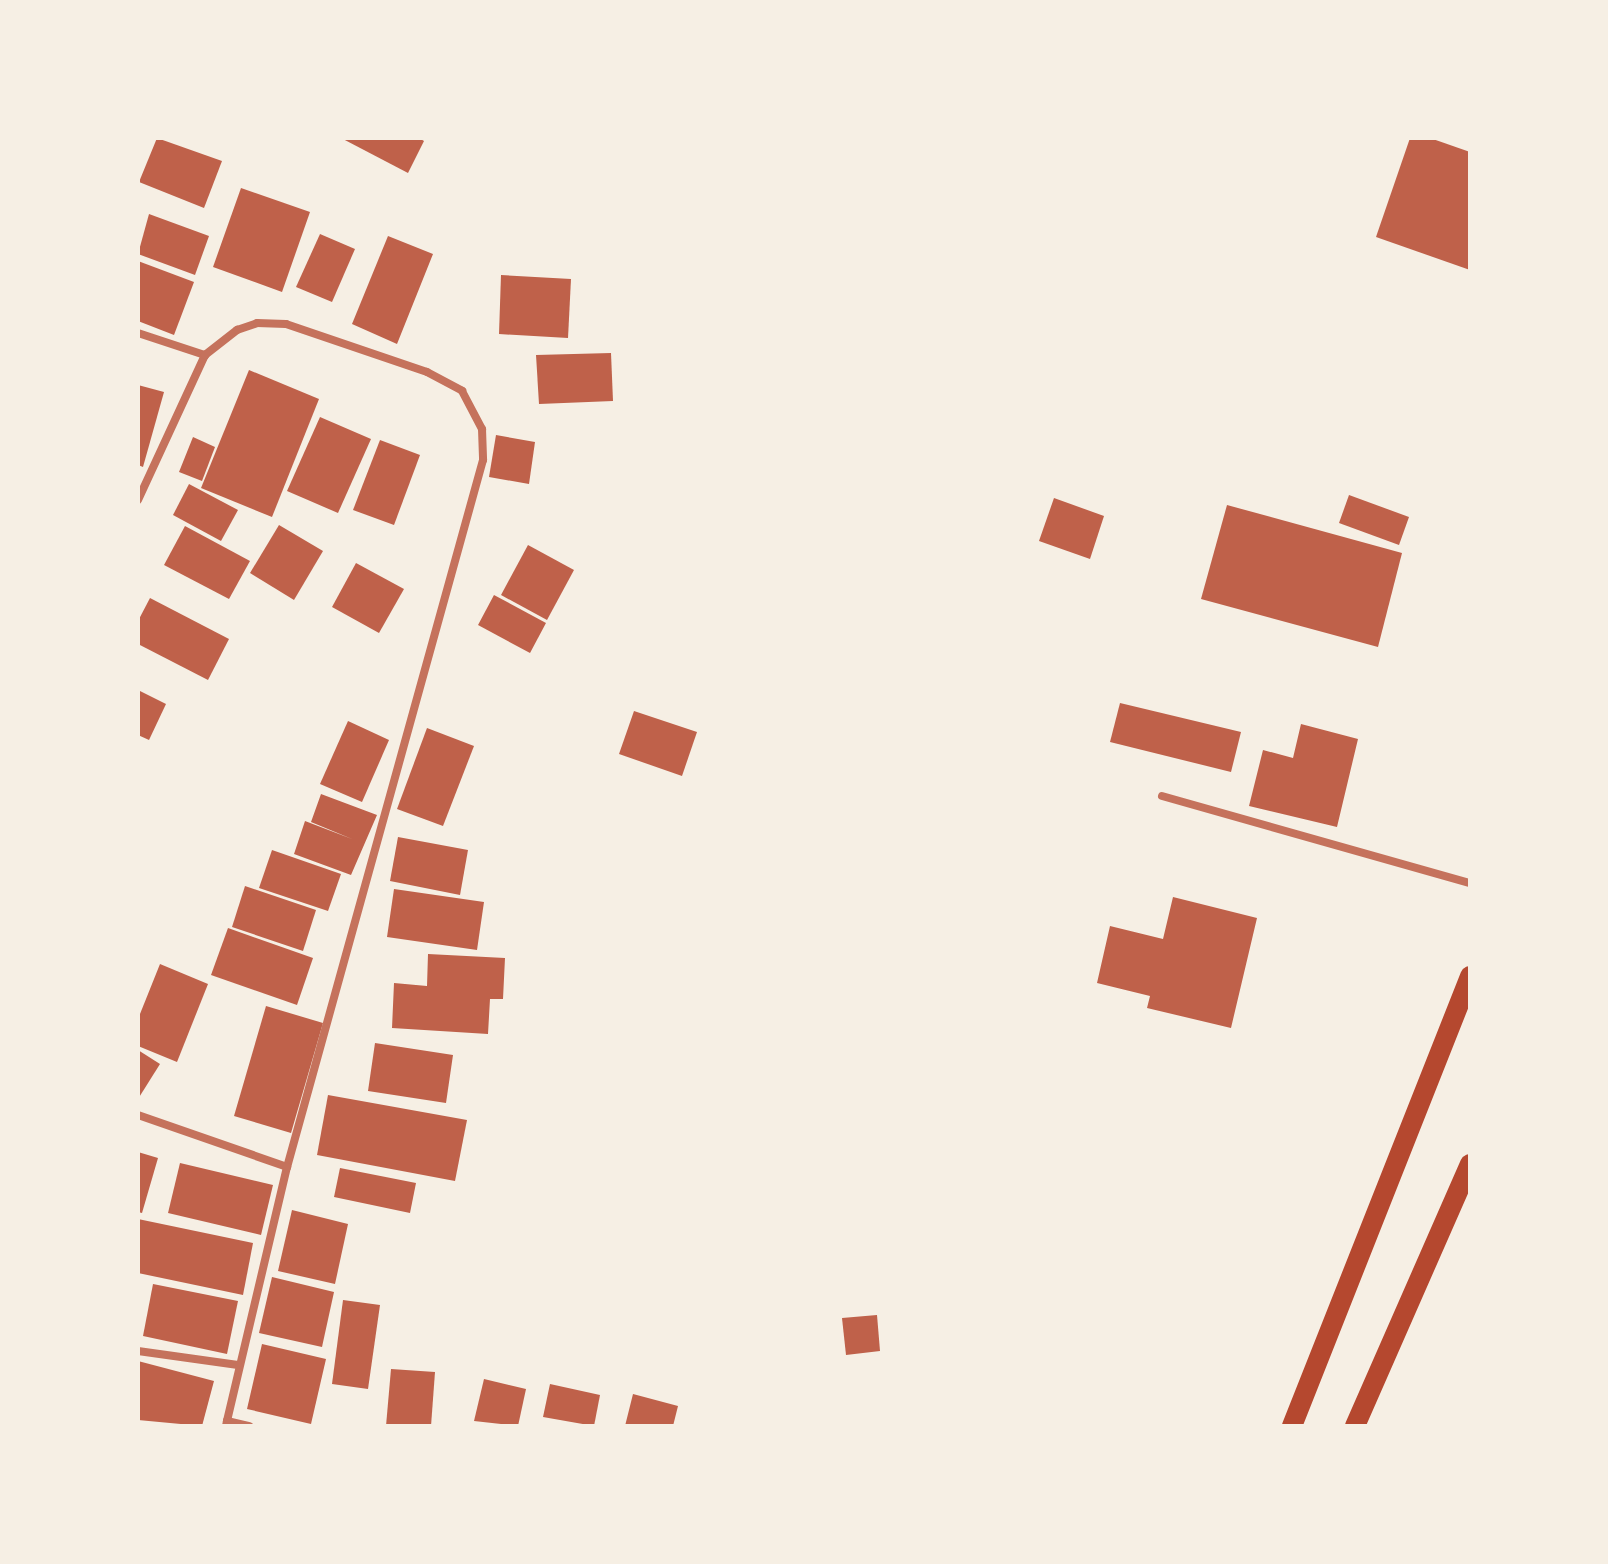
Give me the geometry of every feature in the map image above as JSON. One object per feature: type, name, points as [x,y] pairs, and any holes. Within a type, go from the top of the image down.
[{"type":"main road","points":[[1292,1426],[1470,976]]},
{"type":"main road","points":[[1355,1426],[1470,1164]]},
{"type":"street","points":[[138,500],[205,355],[237,330],[257,323],[286,324],[427,372],[462,391],[482,429],[483,460],[287,1167],[238,1365],[226,1424],[249,1426]]},
{"type":"street","points":[[138,333],[205,355]]},
{"type":"street","points":[[1162,796],[1470,883]]},
{"type":"street","points":[[138,1115],[287,1167]]},
{"type":"street","points":[[138,1351],[238,1365]]},
{"type":"building","points":[[157,138],[222,161],[204,208],[139,182]]},
{"type":"building","points":[[341,138],[419,138],[424,141],[408,173]]},
{"type":"building","points":[[1410,138],[1430,138],[1470,152],[1470,270],[1376,237]]},
{"type":"building","points":[[241,188],[310,212],[282,292],[213,267]]},
{"type":"building","points":[[149,214],[209,236],[195,275],[138,254]]},
{"type":"building","points":[[320,234],[355,249],[332,302],[296,287]]},
{"type":"building","points":[[388,236],[433,254],[397,344],[352,324]]},
{"type":"building","points":[[138,261],[194,282],[174,335],[138,321]]},
{"type":"building","points":[[501,275],[571,279],[568,338],[499,334]]},
{"type":"building","points":[[611,353],[613,401],[539,404],[536,355]]},
{"type":"building","points":[[249,370],[319,399],[272,517],[201,488]]},
{"type":"building","points":[[138,385],[164,392],[143,467],[138,465]]},
{"type":"building","points":[[320,417],[371,439],[338,513],[287,491]]},
{"type":"building","points":[[496,435],[535,442],[529,484],[489,477]]},
{"type":"building","points":[[193,437],[215,447],[202,481],[179,472]]},
{"type":"building","points":[[380,440],[420,455],[394,525],[353,510]]},
{"type":"building","points":[[189,484],[238,510],[221,541],[173,515]]},
{"type":"building","points":[[1349,495],[1409,517],[1399,545],[1339,523]]},
{"type":"building","points":[[1054,498],[1104,516],[1090,559],[1039,541]]},
{"type":"building","points":[[1227,505],[1402,553],[1378,647],[1201,599]]},
{"type":"building","points":[[279,525],[323,551],[294,600],[250,573]]},
{"type":"building","points":[[185,526],[250,561],[229,599],[164,565]]},
{"type":"building","points":[[528,545],[574,570],[547,620],[501,595]]},
{"type":"building","points":[[356,563],[404,589],[379,633],[332,607]]},
{"type":"building","points":[[494,595],[546,623],[530,653],[478,625]]},
{"type":"building","points":[[150,598],[229,639],[208,680],[138,644],[138,621]]},
{"type":"building","points":[[138,690],[166,704],[149,740],[138,735]]},
{"type":"building","points":[[1120,703],[1241,732],[1231,772],[1110,742]]},
{"type":"building","points":[[634,711],[697,732],[682,776],[619,754]]},
{"type":"building","points":[[348,721],[389,740],[362,802],[320,784]]},
{"type":"building","points":[[1301,724],[1358,739],[1337,827],[1249,806],[1263,750],[1293,758]]},
{"type":"building","points":[[427,728],[474,746],[443,826],[397,809]]},
{"type":"building","points":[[321,794],[377,815],[351,875],[294,854],[305,821],[352,839],[311,822]]},
{"type":"building","points":[[398,837],[468,850],[460,895],[390,881]]},
{"type":"building","points":[[272,850],[341,874],[328,911],[259,888]]},
{"type":"building","points":[[245,886],[316,910],[303,951],[232,927]]},
{"type":"building","points":[[394,889],[484,902],[477,950],[387,937]]},
{"type":"building","points":[[1173,897],[1257,918],[1231,1028],[1147,1008],[1150,996],[1097,983],[1110,926],[1163,939]]},
{"type":"building","points":[[228,928],[313,958],[297,1005],[211,975]]},
{"type":"building","points":[[428,954],[505,958],[503,999],[490,999],[488,1034],[392,1028],[394,983],[427,986]]},
{"type":"building","points":[[160,964],[208,984],[177,1062],[138,1046],[138,1019]]},
{"type":"building","points":[[266,1006],[323,1023],[291,1133],[234,1116]]},
{"type":"building","points":[[375,1043],[453,1055],[446,1103],[368,1091]]},
{"type":"building","points":[[138,1050],[160,1064],[138,1099]]},
{"type":"building","points":[[328,1095],[467,1120],[455,1181],[317,1155]]},
{"type":"building","points":[[138,1152],[158,1158],[142,1213],[138,1212]]},
{"type":"building","points":[[180,1163],[273,1185],[261,1235],[168,1213]]},
{"type":"building","points":[[340,1168],[416,1183],[410,1213],[334,1197]]},
{"type":"building","points":[[292,1210],[348,1224],[335,1284],[278,1271]]},
{"type":"building","points":[[138,1219],[253,1243],[243,1295],[138,1273]]},
{"type":"building","points":[[272,1277],[334,1292],[322,1347],[259,1333]]},
{"type":"building","points":[[153,1284],[238,1301],[227,1354],[143,1336]]},
{"type":"building","points":[[343,1300],[380,1305],[368,1389],[332,1384]]},
{"type":"building","points":[[877,1315],[880,1351],[846,1355],[842,1318]]},
{"type":"building","points":[[262,1344],[326,1359],[311,1424],[247,1409]]},
{"type":"building","points":[[138,1361],[214,1381],[202,1426],[138,1420]]},
{"type":"building","points":[[391,1369],[435,1372],[431,1426],[386,1426]]},
{"type":"building","points":[[484,1379],[526,1389],[518,1426],[474,1421]]},
{"type":"building","points":[[550,1384],[600,1395],[594,1426],[543,1417]]},
{"type":"building","points":[[633,1394],[678,1406],[673,1426],[625,1426]]}]
